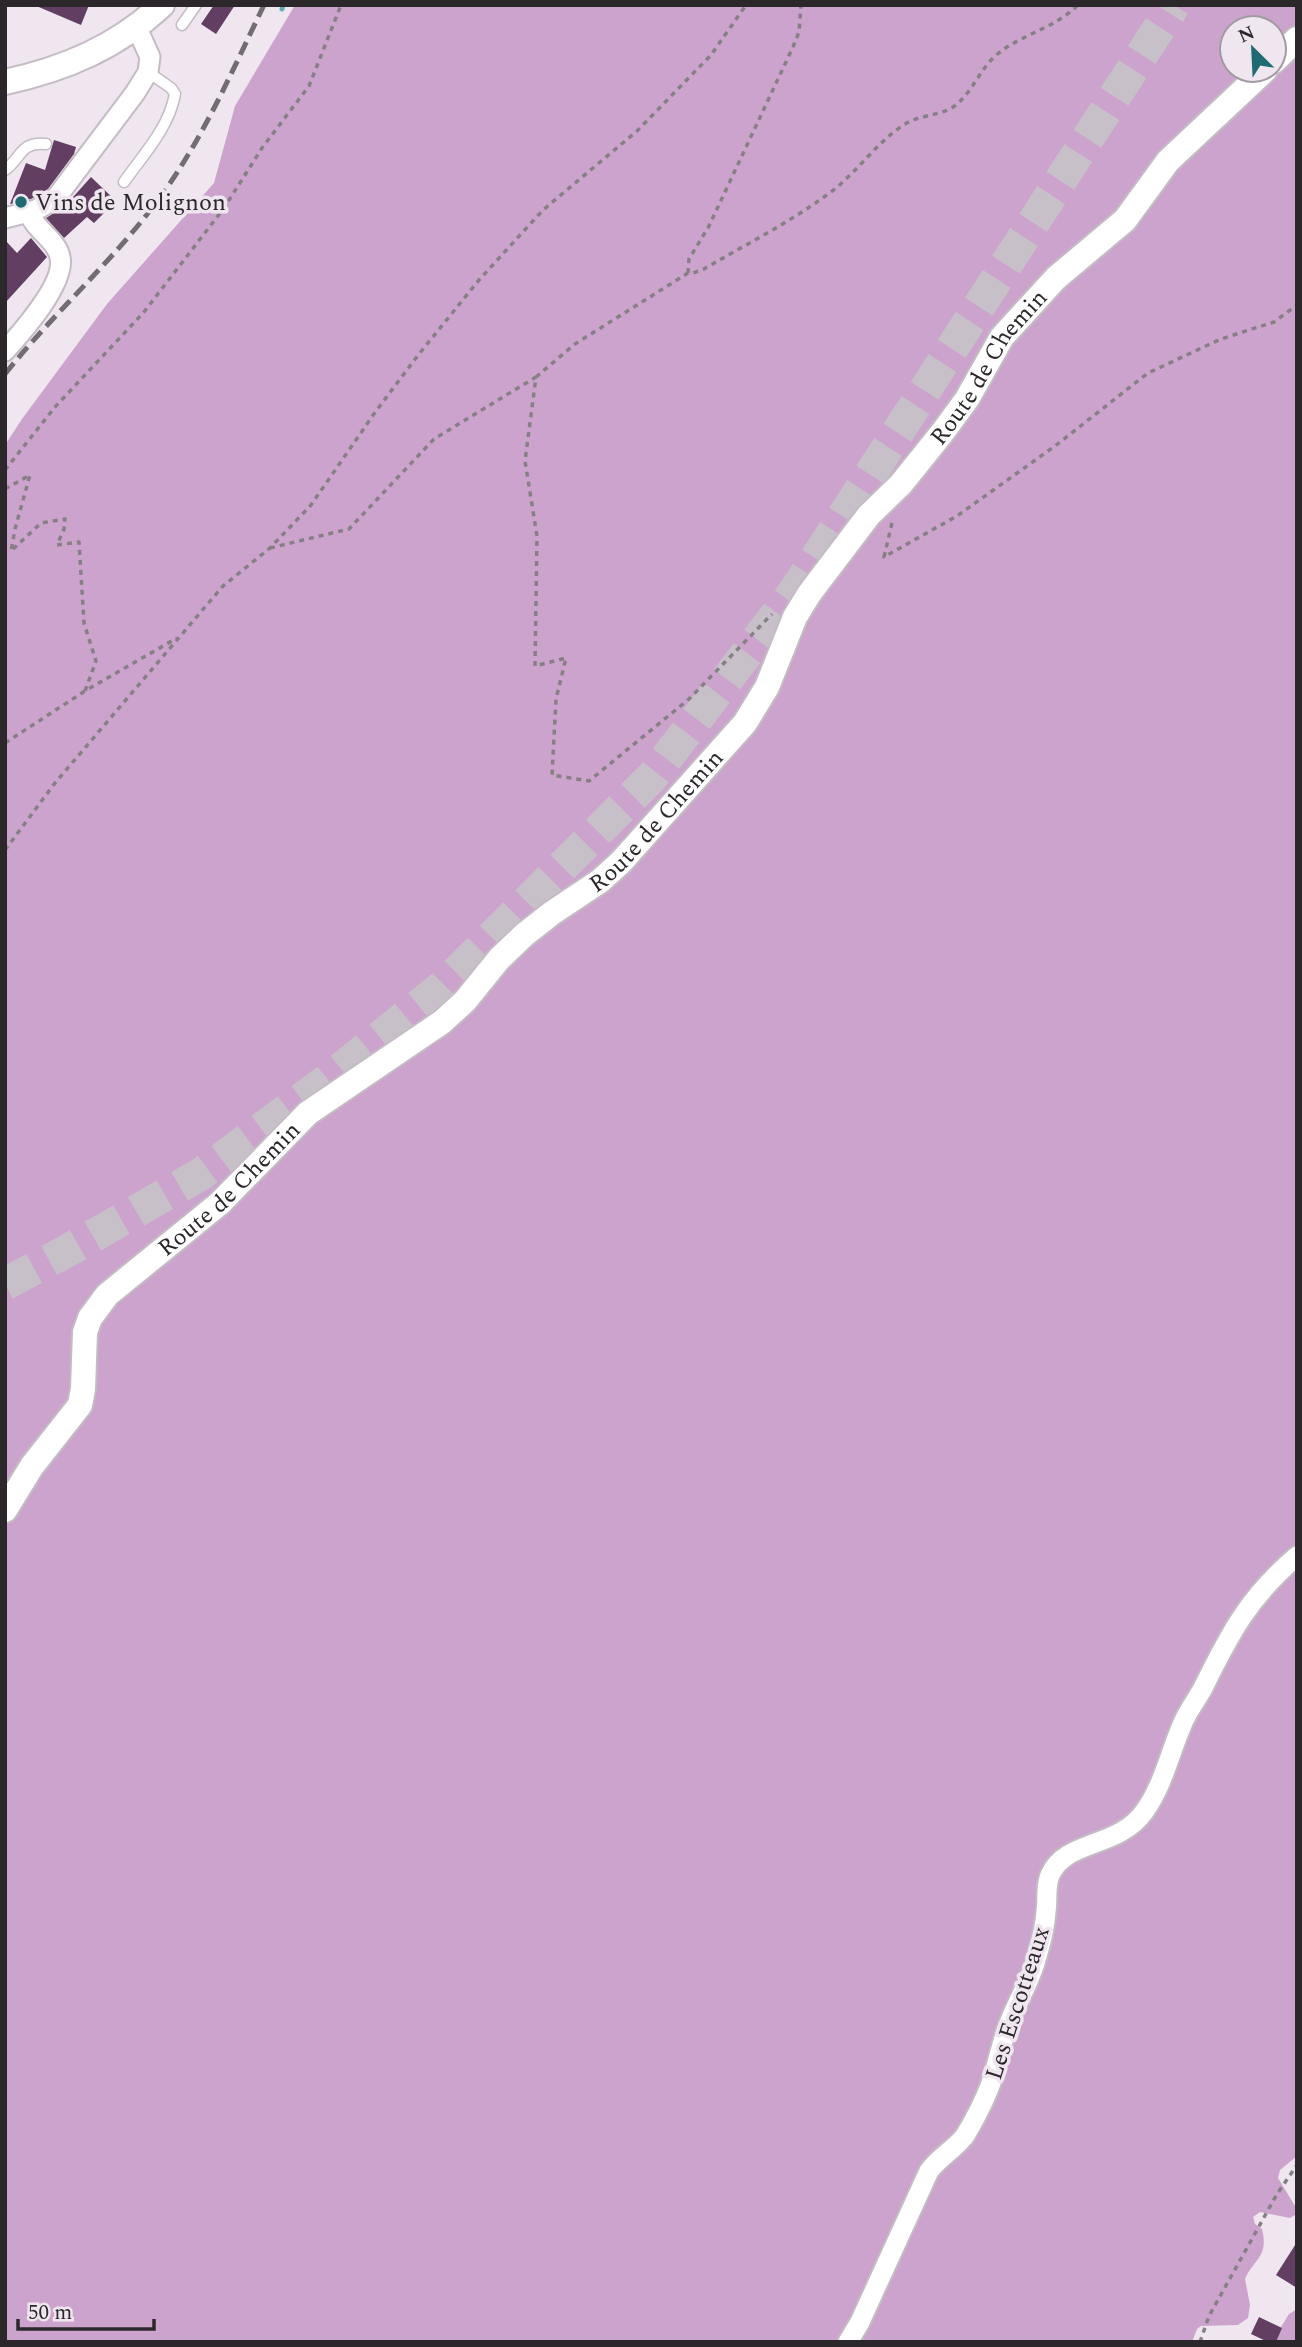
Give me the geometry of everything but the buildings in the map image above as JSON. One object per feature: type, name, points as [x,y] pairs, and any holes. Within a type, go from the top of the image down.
[{"type":"street","points":[[5,82],[77,61],[110,45],[162,5]]},
{"type":"street","points":[[5,218],[29,213],[56,198],[117,118],[148,72],[150,57],[141,37],[134,29]]},
{"type":"street","name":"Route de Chemin","points":[[5,1510],[32,1466],[80,1405],[85,1332],[90,1318],[107,1295],[220,1203],[309,1113],[442,1022],[465,1001],[499,959],[524,935],[600,881],[621,862],[745,723],[767,687],[795,617],[809,594],[869,515],[901,484],[967,400],[1002,337],[1056,278],[1125,219],[1168,161],[1250,84]]},
{"type":"street","points":[[5,351],[41,307],[61,265],[57,250],[33,223],[29,213]]},
{"type":"street","name":"Les Escotteaux","points":[[848,2342],[860,2322],[929,2171],[962,2140],[988,2089],[1009,2023],[1034,1964],[1044,1926],[1046,1889],[1051,1872],[1056,1864],[1071,1852],[1125,1831],[1144,1812],[1165,1772],[1185,1718],[1228,1637],[1268,1583],[1297,1556]]},
{"type":"lane","points":[[182,25],[196,5]]},
{"type":"lane","points":[[124,182],[170,117],[174,102],[175,94],[171,88],[148,72]]},
{"type":"lane","points":[[5,170],[24,148],[38,143],[46,144]]},
{"type":"path","points":[[5,470],[55,407],[144,312],[224,208],[262,148],[309,86],[341,5]]},
{"type":"path","points":[[5,850],[55,783],[223,586],[270,548],[311,505],[376,411],[480,280],[543,210],[638,131],[711,55],[746,5]]},
{"type":"path","points":[[688,273],[689,259],[709,226],[793,47],[799,32],[801,5]]},
{"type":"path","points":[[270,548],[349,529],[434,439],[536,377],[575,344],[688,273],[694,274],[704,269],[794,218],[837,187],[868,155],[905,124],[953,107],[991,59],[1003,49],[1055,23],[1077,5]]},
{"type":"path","points":[[892,520],[884,557],[957,516],[1055,446],[1148,373],[1221,339],[1273,322],[1297,305]]},
{"type":"path","points":[[536,377],[525,461],[537,536],[535,666],[566,658],[556,699],[552,775],[589,780],[689,699],[774,612]]},
{"type":"path","points":[[5,489],[30,475],[11,551],[41,523],[65,519],[57,545],[79,542],[85,623],[96,661],[85,691]]},
{"type":"path","points":[[5,743],[85,691],[181,635]]},
{"type":"path","points":[[1200,2342],[1214,2305],[1277,2194],[1297,2165]]},
{"type":"shaded area","points":[[295,5],[1297,5],[1297,2156],[1280,2170],[1278,2178],[1295,2206],[1295,2215],[1290,2218],[1260,2212],[1253,2217],[1255,2224],[1262,2229],[1264,2246],[1245,2279],[1250,2305],[1248,2318],[1238,2325],[1201,2326],[1192,2342],[5,2342],[5,445],[107,304],[214,183],[235,106]]},
{"type":"shaded area","points":[[1297,2309],[1297,2342],[1272,2342],[1289,2314]]},
{"type":"waterway","points":[[282,9],[283,5]]},
{"type":"tunnel","points":[[5,1284],[201,1174],[326,1081],[443,986],[652,777],[797,588],[1174,5]]},
{"type":"railway","points":[[5,374],[108,260],[166,189],[207,122],[264,5]]},
{"type":"place","name":"Vins de Molignon","points":[[21,202]]}]
